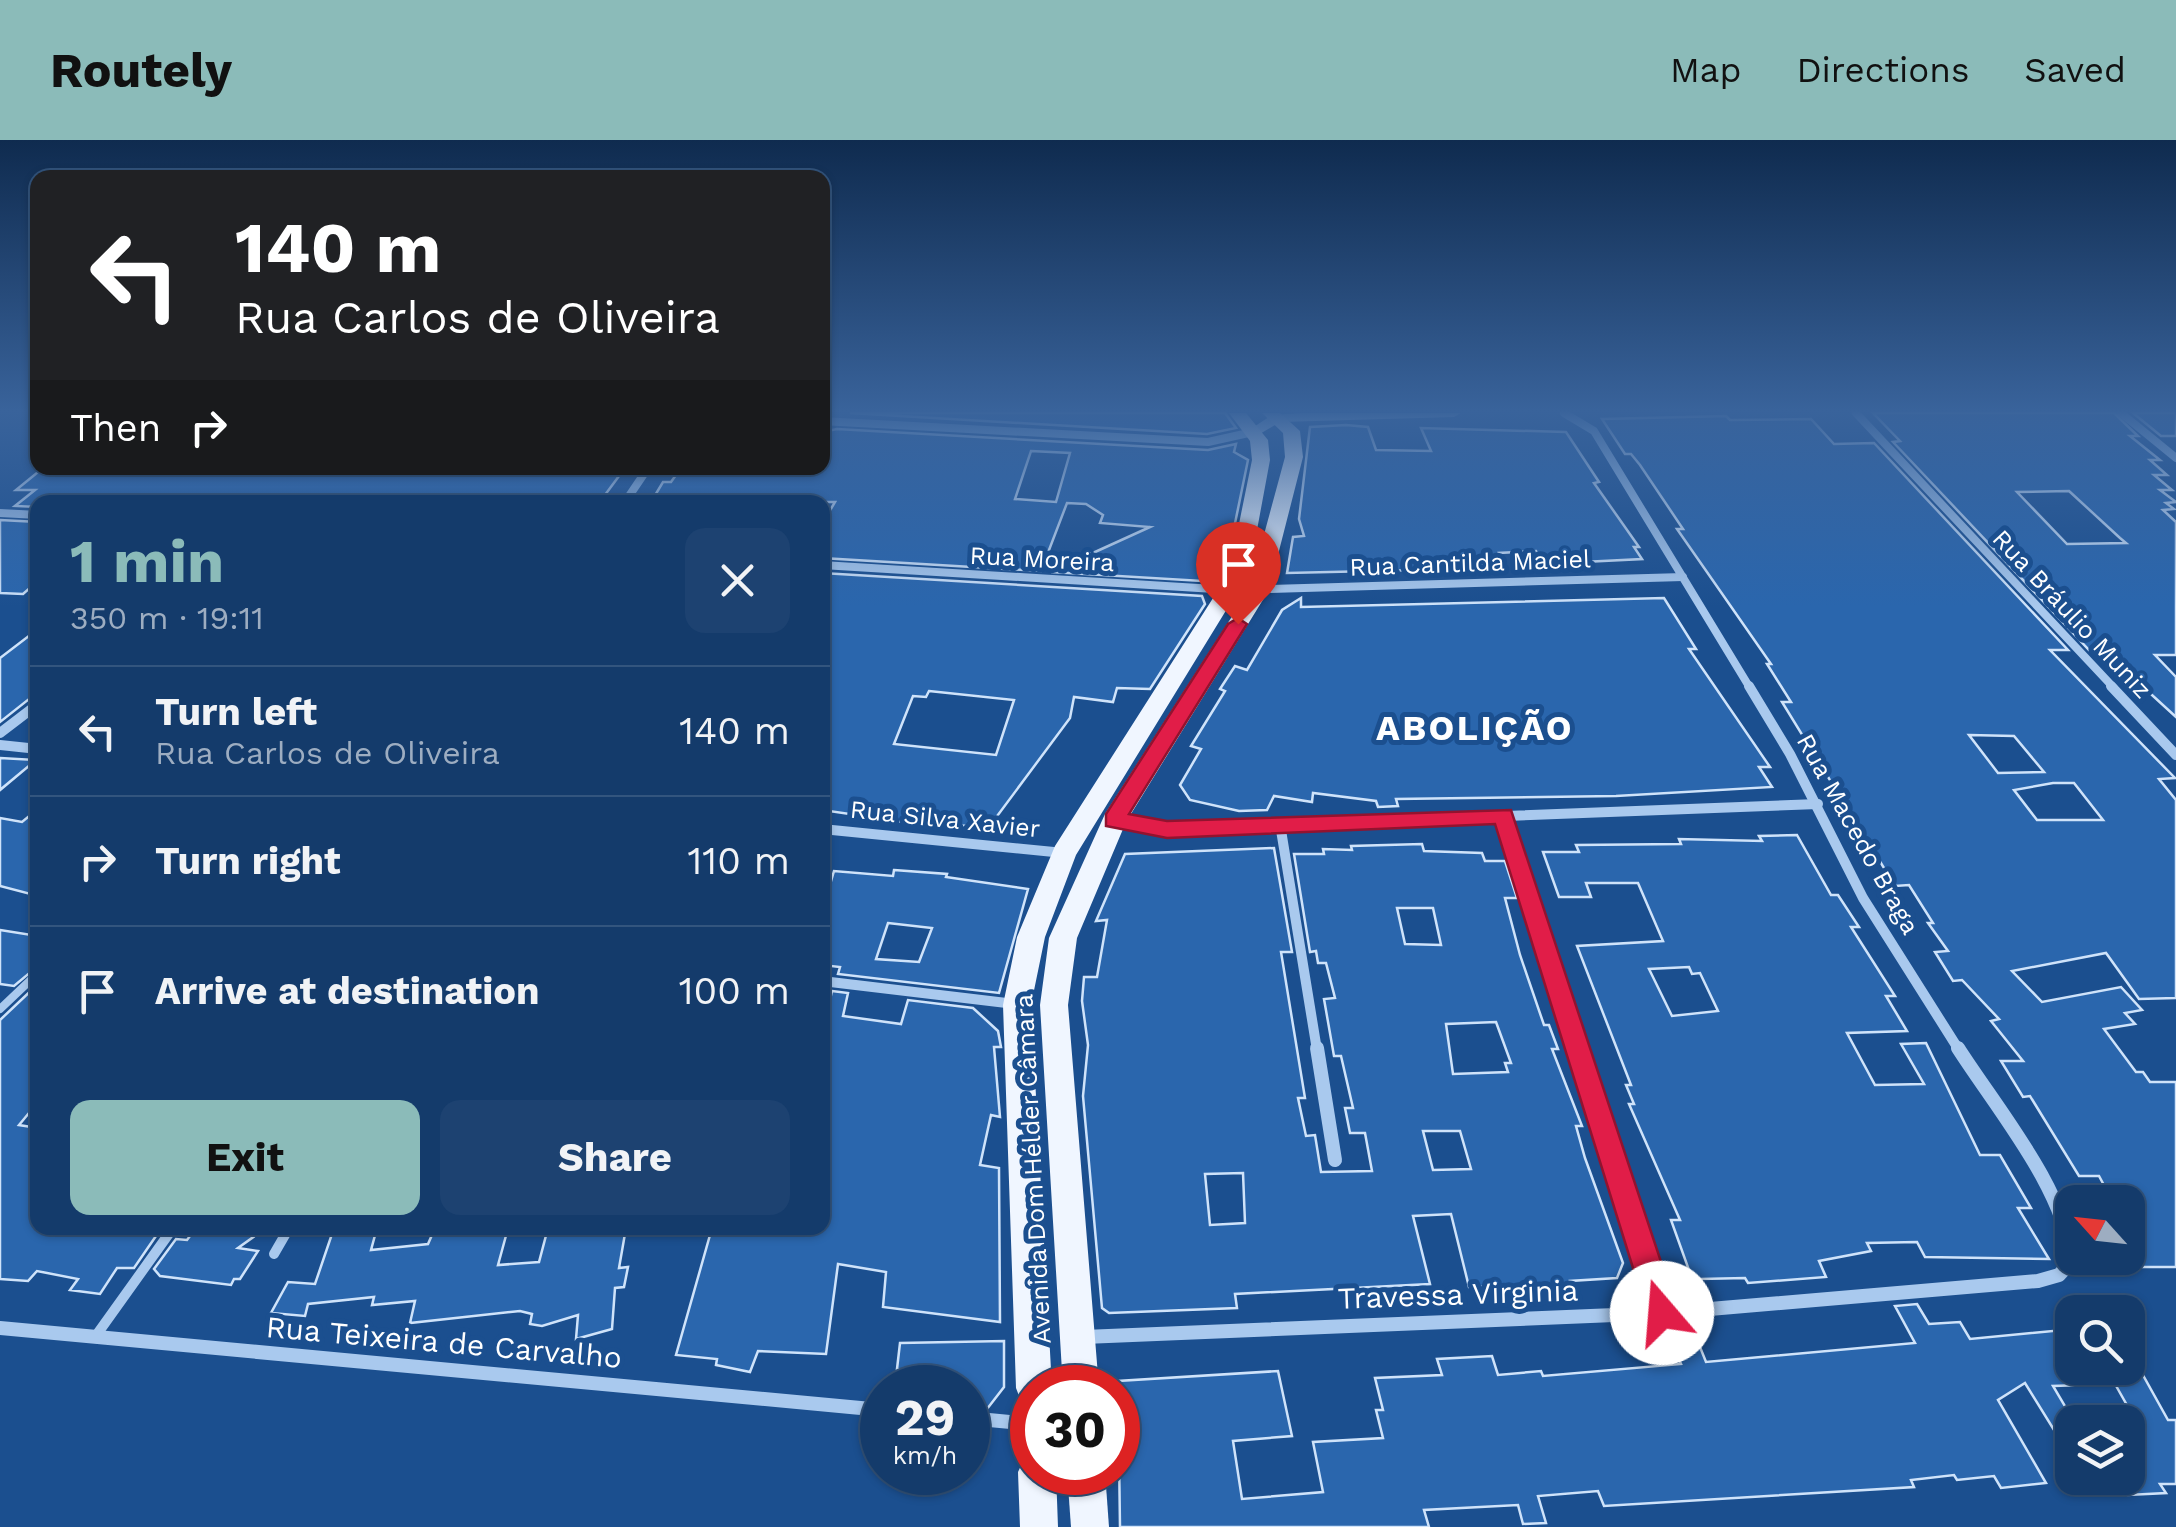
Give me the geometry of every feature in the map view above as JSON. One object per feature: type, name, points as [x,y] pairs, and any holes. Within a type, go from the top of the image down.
[{"type":"main road","name":"Avenida Dom Hélder Câmara","points":[[1033,1365],[1016,1004],[1031,937],[1064,853],[1245,590],[1260,478]]},
{"type":"main road","name":"Avenida Dom Hélder Câmara","points":[[1080,1365],[1054,1005],[1063,938],[1114,820],[1245,590],[1287,478]]},
{"type":"main road","points":[[1038,1495],[1039,1527]]},
{"type":"main road","points":[[1088,1495],[1090,1527]]},
{"type":"street","name":"Rua Macedo Braga","points":[[1622,478],[1818,804],[1863,898],[2055,1201]]},
{"type":"street","name":"Rua Bráulio Muniz","points":[[1917,478],[2176,755]]},
{"type":"street","points":[[0,513],[30,515]]},
{"type":"street","name":"Rua Moreira","points":[[830,565],[1245,590]]},
{"type":"street","name":"Rua Cantilda Maciel","points":[[1245,590],[1683,577]]},
{"type":"street","points":[[0,733],[30,710]]},
{"type":"street","points":[[0,745],[30,747]]},
{"type":"street","points":[[1114,820],[1167,829],[1818,804]]},
{"type":"street","points":[[1504,816],[1662,1313]]},
{"type":"street","points":[[1280,824],[1335,1160]]},
{"type":"street","name":"Rua Silva Xavier","points":[[830,830],[1064,853]]},
{"type":"street","points":[[830,983],[1016,1004]]},
{"type":"street","name":"Travessa Virginia","points":[[1078,1337],[1662,1313],[2038,1281],[2059,1275]]},
{"type":"street","name":"Rua Teixeira de Carvalho","points":[[0,1328],[860,1408]]},
{"type":"lane","points":[[0,1010],[30,981]]},
{"type":"lane","points":[[95,1337],[168,1235]]},
{"type":"lane","points":[[274,1254],[286,1235]]},
{"type":"building","points":[[31,478],[618,478],[605,495],[30,495],[30,507],[15,506],[35,490],[16,490]]},
{"type":"building","points":[[674,478],[1022,478],[1015,499],[1056,502],[1063,478],[1244,478],[1225,572],[1219,582],[1051,572],[1150,527],[1100,523],[1103,515],[1086,504],[1067,503],[1041,571],[830,558],[830,510],[835,502],[830,502],[830,495],[655,495],[663,482]]},
{"type":"building","points":[[1304,478],[1596,478],[1599,482],[1594,483],[1639,547],[1634,547],[1642,559],[1543,564],[1536,551],[1499,553],[1505,565],[1415,564],[1417,570],[1287,573],[1293,537],[1304,536],[1299,519]]},
{"type":"building","points":[[1649,478],[1907,478],[2068,650],[2050,650],[2175,778],[2159,779],[2176,800],[2176,998],[2139,999],[2106,953],[2012,971],[2042,1002],[2121,987],[2142,1010],[2125,1013],[2135,1024],[2104,1029],[2136,1072],[2143,1072],[2150,1082],[2176,1082],[2176,1267],[2145,1267],[2145,1185],[2104,1185],[2099,1176],[2079,1176],[2030,1096],[2023,1097],[2001,1061],[2023,1061],[1991,1021],[1999,1019],[1962,980],[1953,981],[1935,952],[1948,951],[1928,923],[1933,923],[1909,885],[1895,886],[1782,702],[1791,702],[1767,664],[1771,664],[1677,529],[1683,529]],"holes":[[[1969,735],[2014,736],[2044,772],[1998,773]],[[2074,783],[2103,820],[2037,820],[2014,790]]]},
{"type":"building","points":[[1927,478],[2157,478],[2172,490],[2160,490],[2176,502],[2166,503],[2174,509],[2163,510],[2176,522],[2176,655],[2155,655],[2176,677],[2176,717],[2104,651],[2089,650]],"holes":[[[2069,491],[2126,543],[2067,544],[2017,492]]]},
{"type":"building","points":[[0,520],[30,522],[30,588],[23,594],[0,593]]},
{"type":"building","points":[[830,573],[1202,596],[1205,604],[1150,689],[1117,688],[1113,702],[1074,697],[1070,718],[989,827],[911,823],[830,811]],"holes":[[[929,691],[1014,700],[996,755],[894,744],[913,696],[926,697]]]},
{"type":"building","points":[[1301,598],[1301,607],[1664,598],[1696,649],[1689,649],[1770,767],[1759,767],[1772,787],[1616,796],[1396,799],[1398,806],[1378,807],[1376,801],[1313,793],[1312,802],[1274,796],[1267,810],[1239,811],[1190,800],[1180,785],[1201,749],[1191,746],[1225,691],[1220,689],[1235,666],[1247,670],[1282,610]]},
{"type":"building","points":[[30,635],[30,698],[0,722],[0,658]]},
{"type":"building","points":[[0,758],[30,760],[30,765],[0,790]]},
{"type":"building","points":[[30,816],[30,894],[0,886],[0,818],[22,822]]},
{"type":"building","points":[[1797,835],[1831,895],[1838,895],[1859,927],[1851,927],[1895,996],[1886,996],[1907,1031],[1847,1033],[1875,1085],[1924,1084],[1901,1044],[1926,1043],[1980,1155],[2000,1155],[2031,1208],[2018,1208],[2049,1259],[1925,1257],[1917,1242],[1867,1243],[1871,1251],[1819,1261],[1826,1277],[1748,1283],[1745,1278],[1700,1279],[1690,1273],[1671,1220],[1680,1220],[1629,1104],[1634,1104],[1626,1085],[1631,1085],[1577,946],[1663,941],[1638,883],[1586,883],[1591,897],[1559,897],[1543,852],[1579,852],[1576,845],[1681,844],[1679,839],[1762,841],[1759,836]],"holes":[[[1689,967],[1692,974],[1700,973],[1718,1011],[1672,1016],[1649,969]]]},
{"type":"building","points":[[1422,844],[1424,851],[1482,853],[1485,861],[1505,861],[1517,898],[1505,898],[1520,955],[1544,1025],[1549,1025],[1558,1049],[1552,1049],[1582,1126],[1576,1126],[1585,1158],[1623,1263],[1617,1278],[1570,1281],[1573,1291],[1520,1294],[1518,1286],[1469,1287],[1451,1214],[1413,1216],[1430,1284],[1235,1294],[1237,1308],[1109,1313],[1102,1308],[1083,1096],[1088,1045],[1082,1001],[1084,977],[1097,977],[1107,920],[1096,921],[1125,854],[1274,848],[1292,952],[1281,952],[1305,1098],[1298,1098],[1306,1136],[1315,1135],[1321,1172],[1372,1171],[1365,1133],[1350,1133],[1345,1108],[1353,1108],[1341,1056],[1334,1056],[1324,999],[1335,998],[1326,963],[1318,963],[1316,951],[1310,952],[1294,854],[1324,854],[1323,849],[1352,850],[1351,846]],"holes":[[[1397,908],[1433,908],[1441,945],[1405,944]],[[1496,1022],[1511,1063],[1505,1063],[1508,1072],[1453,1074],[1446,1024]],[[1423,1131],[1460,1131],[1471,1169],[1433,1170]],[[1243,1173],[1245,1223],[1210,1225],[1205,1174]]]},
{"type":"building","points":[[894,870],[947,874],[946,877],[1028,889],[999,993],[838,974],[840,967],[830,966],[830,885],[834,871],[893,876]],"holes":[[[888,923],[932,928],[919,962],[876,959]]]},
{"type":"building","points":[[0,930],[30,935],[30,973],[14,986],[0,984]]},
{"type":"building","points":[[832,991],[848,993],[843,1016],[901,1024],[908,1000],[973,1008],[998,1031],[1001,1047],[994,1047],[1000,1117],[991,1115],[980,1165],[999,1168],[1000,1322],[883,1307],[886,1272],[838,1264],[826,1354],[758,1351],[750,1372],[716,1365],[717,1359],[676,1355],[710,1235],[830,1235]]},
{"type":"building","points":[[30,992],[30,1112],[19,1125],[30,1127],[30,1235],[156,1236],[134,1268],[117,1268],[100,1294],[70,1290],[78,1279],[37,1271],[28,1281],[0,1279],[0,1020]]},
{"type":"building","points":[[191,1235],[256,1235],[238,1248],[258,1251],[240,1279],[234,1279],[231,1285],[160,1276],[154,1269],[176,1239],[187,1240]]},
{"type":"building","points":[[332,1235],[375,1235],[371,1250],[428,1244],[432,1235],[506,1235],[498,1265],[539,1262],[546,1235],[625,1235],[619,1268],[628,1267],[624,1287],[615,1288],[612,1329],[576,1339],[578,1315],[542,1326],[530,1324],[532,1314],[520,1311],[410,1323],[415,1301],[372,1305],[374,1297],[308,1304],[305,1316],[271,1313],[288,1282],[315,1284]]},
{"type":"building","points":[[1917,1304],[1929,1324],[1960,1322],[1970,1339],[2055,1331],[2055,1385],[2084,1385],[2053,1386],[2064,1405],[2055,1405],[2055,1432],[2025,1383],[1998,1400],[2046,1483],[2001,1488],[1994,1476],[1957,1480],[1954,1475],[1911,1480],[1914,1487],[1604,1506],[1598,1491],[1538,1496],[1546,1523],[1523,1524],[1518,1505],[1424,1510],[1429,1527],[1120,1527],[1120,1495],[1140,1495],[1140,1380],[1278,1371],[1292,1436],[1233,1441],[1242,1499],[1323,1492],[1313,1442],[1383,1438],[1376,1410],[1383,1410],[1375,1378],[1442,1375],[1437,1359],[1492,1356],[1498,1375],[1541,1371],[1543,1376],[1681,1364],[1674,1348],[1700,1347],[1706,1362],[1915,1343],[1895,1306]]},
{"type":"building","points":[[1004,1341],[1004,1387],[990,1405],[990,1365],[897,1365],[900,1343]]},
{"type":"building","points":[[2145,1379],[2168,1420],[2176,1420],[2176,1484],[2160,1484],[2166,1493],[2145,1494],[2145,1405],[2127,1405],[2116,1385],[2145,1385]]},
{"type":"district","name":"ABOLIÇÃO","points":[[1475,728]]},
{"type":"route","points":[[1238,624],[1114,820],[1167,829],[1504,816],[1662,1313]]}]
